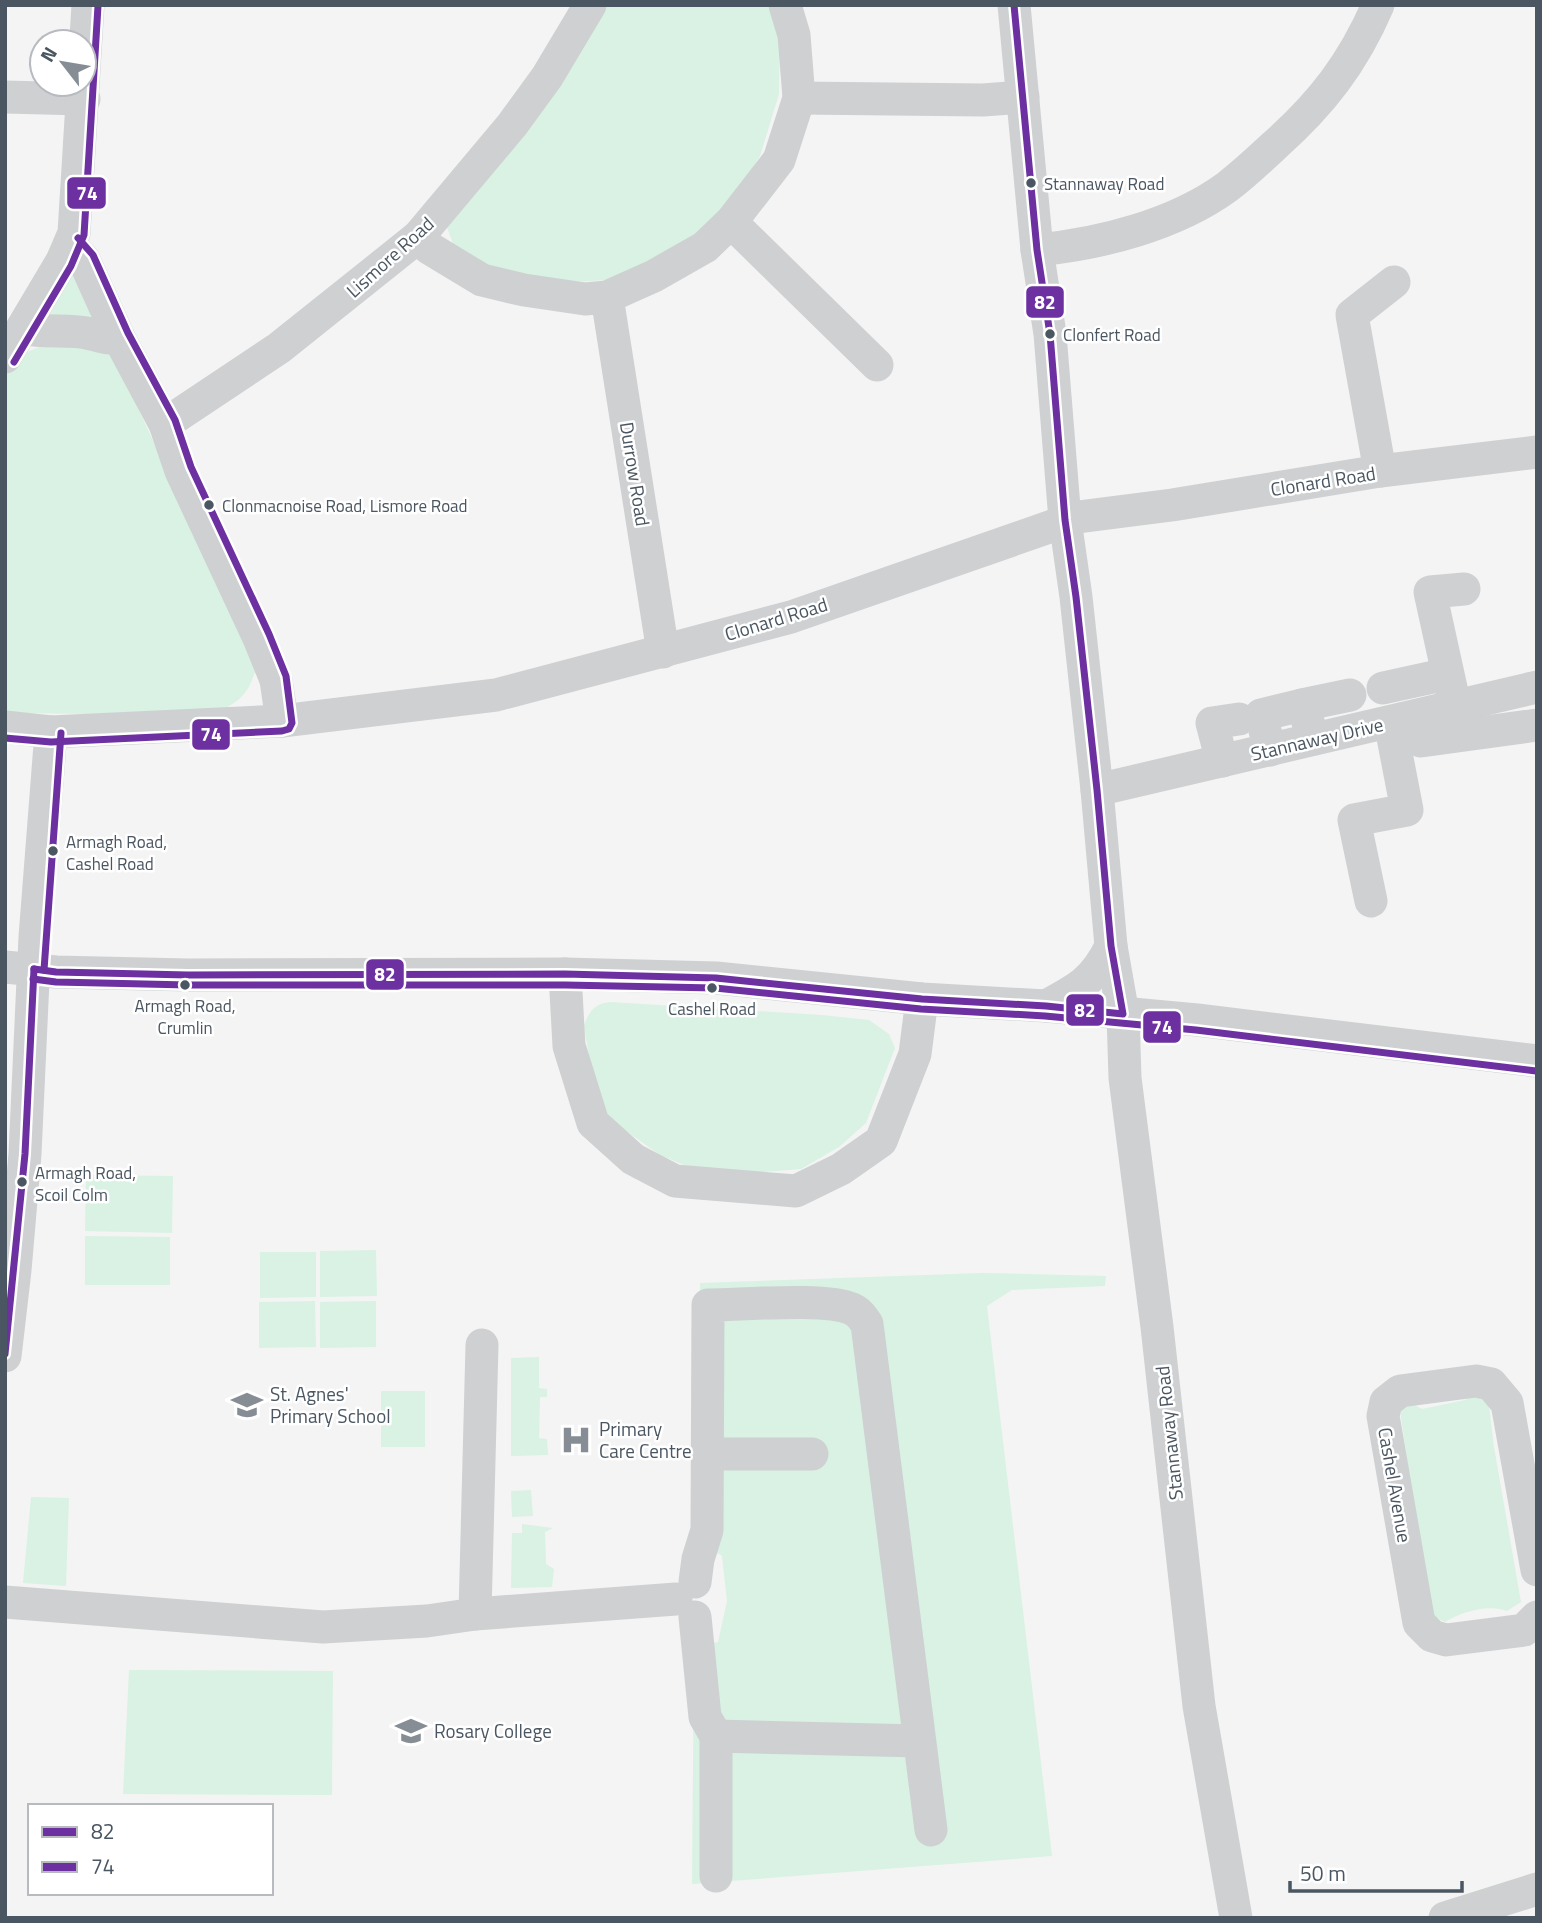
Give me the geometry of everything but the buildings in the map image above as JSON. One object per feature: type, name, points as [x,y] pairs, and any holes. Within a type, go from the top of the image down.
[{"type":"street","points":[[5,357],[71,246],[84,99],[88,5]]},
{"type":"street","name":"Lismore Road","points":[[165,424],[279,348],[418,237],[512,125],[547,77],[590,5]]},
{"type":"street","points":[[418,237],[429,248],[482,279],[524,290],[585,299],[607,296],[654,276],[705,247],[731,222],[779,160],[799,98],[794,35],[785,5]]},
{"type":"street","name":"Stannaway Road","points":[[1014,5],[1037,250],[1050,334],[1065,520],[1097,790],[1111,946],[1123,1014],[1125,1066],[1199,1706],[1236,1918]]},
{"type":"street","points":[[1037,250],[1074,246],[1143,228],[1226,188],[1316,107],[1344,72],[1367,32],[1378,5]]},
{"type":"street","points":[[5,97],[84,99]]},
{"type":"street","points":[[799,98],[983,100],[1023,97]]},
{"type":"street","points":[[731,222],[877,365]]},
{"type":"street","points":[[71,246],[85,260],[119,338],[165,424],[181,471],[276,680],[282,722]]},
{"type":"street","points":[[1380,471],[1352,315],[1394,282]]},
{"type":"street","name":"Durrow Road","points":[[607,296],[663,652]]},
{"type":"street","points":[[23,328],[33,331],[72,331],[107,339],[119,338]]},
{"type":"street","name":"Clonard Road","points":[[5,727],[51,732],[282,722],[496,695],[791,617],[1065,520],[1380,471],[1537,452]]},
{"type":"street","points":[[1455,706],[1430,592],[1464,589]]},
{"type":"street","points":[[1382,688],[1447,674]]},
{"type":"street","name":"Stannaway Drive","points":[[1097,790],[1537,688]]},
{"type":"street","points":[[1270,750],[1261,715],[1350,695]]},
{"type":"street","points":[[1302,705],[1314,739]]},
{"type":"street","points":[[1222,761],[1212,723],[1239,719]]},
{"type":"street","points":[[1371,901],[1354,820],[1407,810],[1390,722]]},
{"type":"street","points":[[1420,741],[1537,725]]},
{"type":"street","points":[[5,1356],[20,968],[51,732]]},
{"type":"street","points":[[1046,1006],[1078,990],[1089,980],[1100,968],[1111,946]]},
{"type":"street","points":[[20,968],[56,972],[188,975],[565,974],[716,978],[922,999],[1046,1006],[1197,1020],[1537,1061]]},
{"type":"street","points":[[565,974],[569,1046],[593,1123],[633,1159],[675,1181],[796,1191],[841,1169],[881,1141],[915,1054],[922,999]]},
{"type":"street","points":[[1125,1066],[1167,1032],[1197,1020]]},
{"type":"street","points":[[716,1876],[716,1736],[705,1717],[689,1599],[707,1530],[708,1305],[821,1303],[849,1307],[859,1313],[867,1324],[930,1830]]},
{"type":"street","points":[[475,1614],[482,1345]]},
{"type":"street","name":"Cashel Avenue","points":[[1537,1570],[1529,1494],[1507,1404],[1491,1384],[1476,1381],[1400,1391],[1386,1402],[1383,1416],[1419,1623],[1433,1636],[1446,1640],[1524,1630],[1537,1617]]},
{"type":"street","points":[[708,1454],[812,1454]]},
{"type":"street","points":[[5,1602],[323,1627],[689,1599]]},
{"type":"street","points":[[716,1736],[919,1741]]},
{"type":"street","points":[[1445,1918],[1537,1889]]},
{"type":"green space","points":[[603,5],[778,5],[779,94],[760,156],[732,201],[683,246],[608,280],[554,283],[505,275],[456,252],[445,222]]},
{"type":"green space","points":[[71,265],[103,324],[42,317]]},
{"type":"green space","points":[[56,342],[76,343],[114,356],[257,666],[246,691],[226,708],[94,714],[5,713],[5,374],[21,356]]},
{"type":"green space","points":[[610,1002],[869,1020],[889,1034],[895,1048],[866,1123],[839,1147],[801,1169],[761,1172],[689,1167],[660,1155],[612,1121],[597,1103],[584,1026],[593,1009]]},
{"type":"green space","points":[[86,1175],[173,1176],[172,1233],[85,1231]]},
{"type":"green space","points":[[85,1236],[170,1237],[170,1285],[85,1285]]},
{"type":"green space","points":[[376,1250],[377,1296],[320,1297],[320,1251]]},
{"type":"green space","points":[[260,1252],[316,1252],[316,1297],[260,1298]]},
{"type":"green space","points":[[983,1273],[1106,1276],[1105,1286],[1012,1290],[987,1306],[1052,1856],[692,1884],[694,1647],[718,1642],[727,1601],[722,1556],[697,1539],[700,1283]]},
{"type":"green space","points":[[315,1301],[316,1347],[259,1348],[259,1302]]},
{"type":"green space","points":[[376,1301],[376,1347],[320,1348],[320,1302]]},
{"type":"green space","points":[[539,1357],[539,1388],[547,1389],[547,1397],[540,1397],[539,1438],[547,1439],[548,1455],[511,1456],[511,1358]]},
{"type":"green space","points":[[381,1391],[425,1391],[425,1447],[381,1447]]},
{"type":"green space","points":[[1477,1393],[1488,1398],[1521,1602],[1507,1611],[1492,1608],[1475,1610],[1445,1622],[1430,1615],[1400,1411],[1411,1403],[1422,1409],[1465,1400]]},
{"type":"green space","points":[[531,1490],[533,1516],[512,1517],[511,1491]]},
{"type":"green space","points":[[31,1497],[69,1498],[66,1586],[23,1583]]},
{"type":"green space","points":[[522,1524],[553,1528],[545,1532],[546,1564],[554,1569],[552,1587],[511,1588],[512,1533],[522,1533]]},
{"type":"green space","points":[[129,1670],[333,1671],[332,1795],[123,1794]]},
{"type":"transit line","name":"82","points":[[34,969],[56,972],[188,975],[565,974],[716,978],[922,999],[1046,1006],[1123,1014],[1111,946],[1097,790],[1065,520],[1050,334],[1037,250],[1014,5]]},
{"type":"transit line","name":"74","points":[[14,362],[71,266],[84,235],[98,6]]},
{"type":"transit line","name":"74","points":[[5,738],[51,742],[282,731],[289,729],[292,723],[286,676],[191,467],[175,420],[128,333],[93,255],[78,238]]},
{"type":"transit line","name":"74","points":[[44,970],[61,733]]},
{"type":"transit line","name":"82","points":[[5,1354],[25,1154],[34,969]]},
{"type":"transit line","name":"74","points":[[33,979],[56,982],[188,985],[565,985],[715,988],[921,1009],[1045,1016],[1196,1030],[1536,1071]]},
{"type":"place","name":"Stannaway Road","points":[[1031,183]]},
{"type":"place","name":"Clonfert Road","points":[[1050,334]]},
{"type":"place","name":"Clonmacnoise Road, Lismore Road","points":[[209,505]]},
{"type":"place","name":"Armagh Road, Cashel Road","points":[[53,851]]},
{"type":"place","name":"Armagh Road, Crumlin","points":[[185,985]]},
{"type":"place","name":"Cashel Road","points":[[712,988]]},
{"type":"place","name":"Armagh Road, Scoil Colm","points":[[22,1182]]},
{"type":"place","name":"St. Agnes' Primary School","points":[[247,1405]]},
{"type":"place","name":"Primary Care Centre","points":[[576,1440]]},
{"type":"place","name":"Rosary College","points":[[411,1731]]}]
